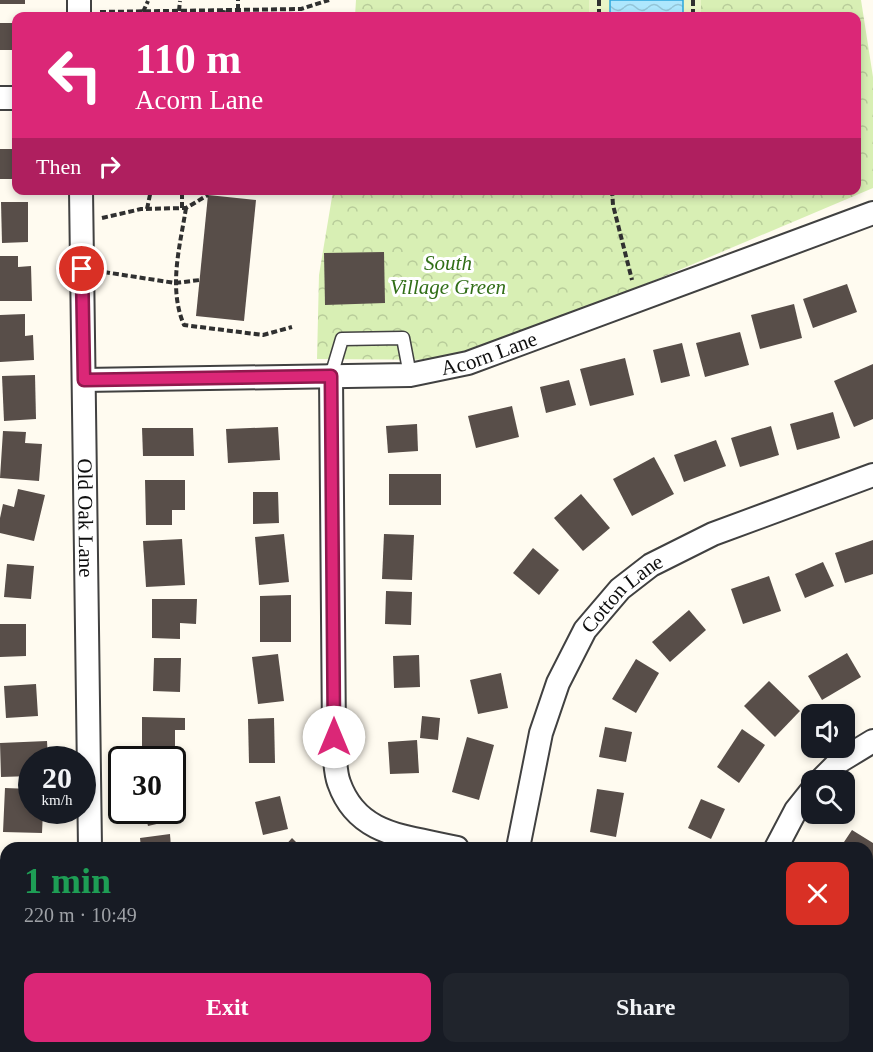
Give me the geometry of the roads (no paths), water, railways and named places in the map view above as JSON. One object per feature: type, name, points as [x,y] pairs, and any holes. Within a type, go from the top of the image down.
[{"type":"street","name":"Old Oak Lane","points":[[81,195],[90,842]]},
{"type":"street","name":"Acorn Lane","points":[[84,380],[410,375],[468,363],[873,213]]},
{"type":"street","points":[[331,376],[334,737],[338,781],[349,805],[363,820],[378,829],[432,842]]},
{"type":"street","name":"Cotton Lane","points":[[519,842],[542,733],[558,683],[585,630],[620,589],[651,565],[712,534],[873,475]]},
{"type":"street","points":[[831,770],[840,761],[873,741]]},
{"type":"street","points":[[779,842],[801,804]]},
{"type":"lane","points":[[331,376],[342,339],[403,338],[410,375]]},
{"type":"water","points":[[610,0],[683,0],[683,12],[610,12]]},
{"type":"park label","name":"South Village Green","points":[[448,275]]}]
